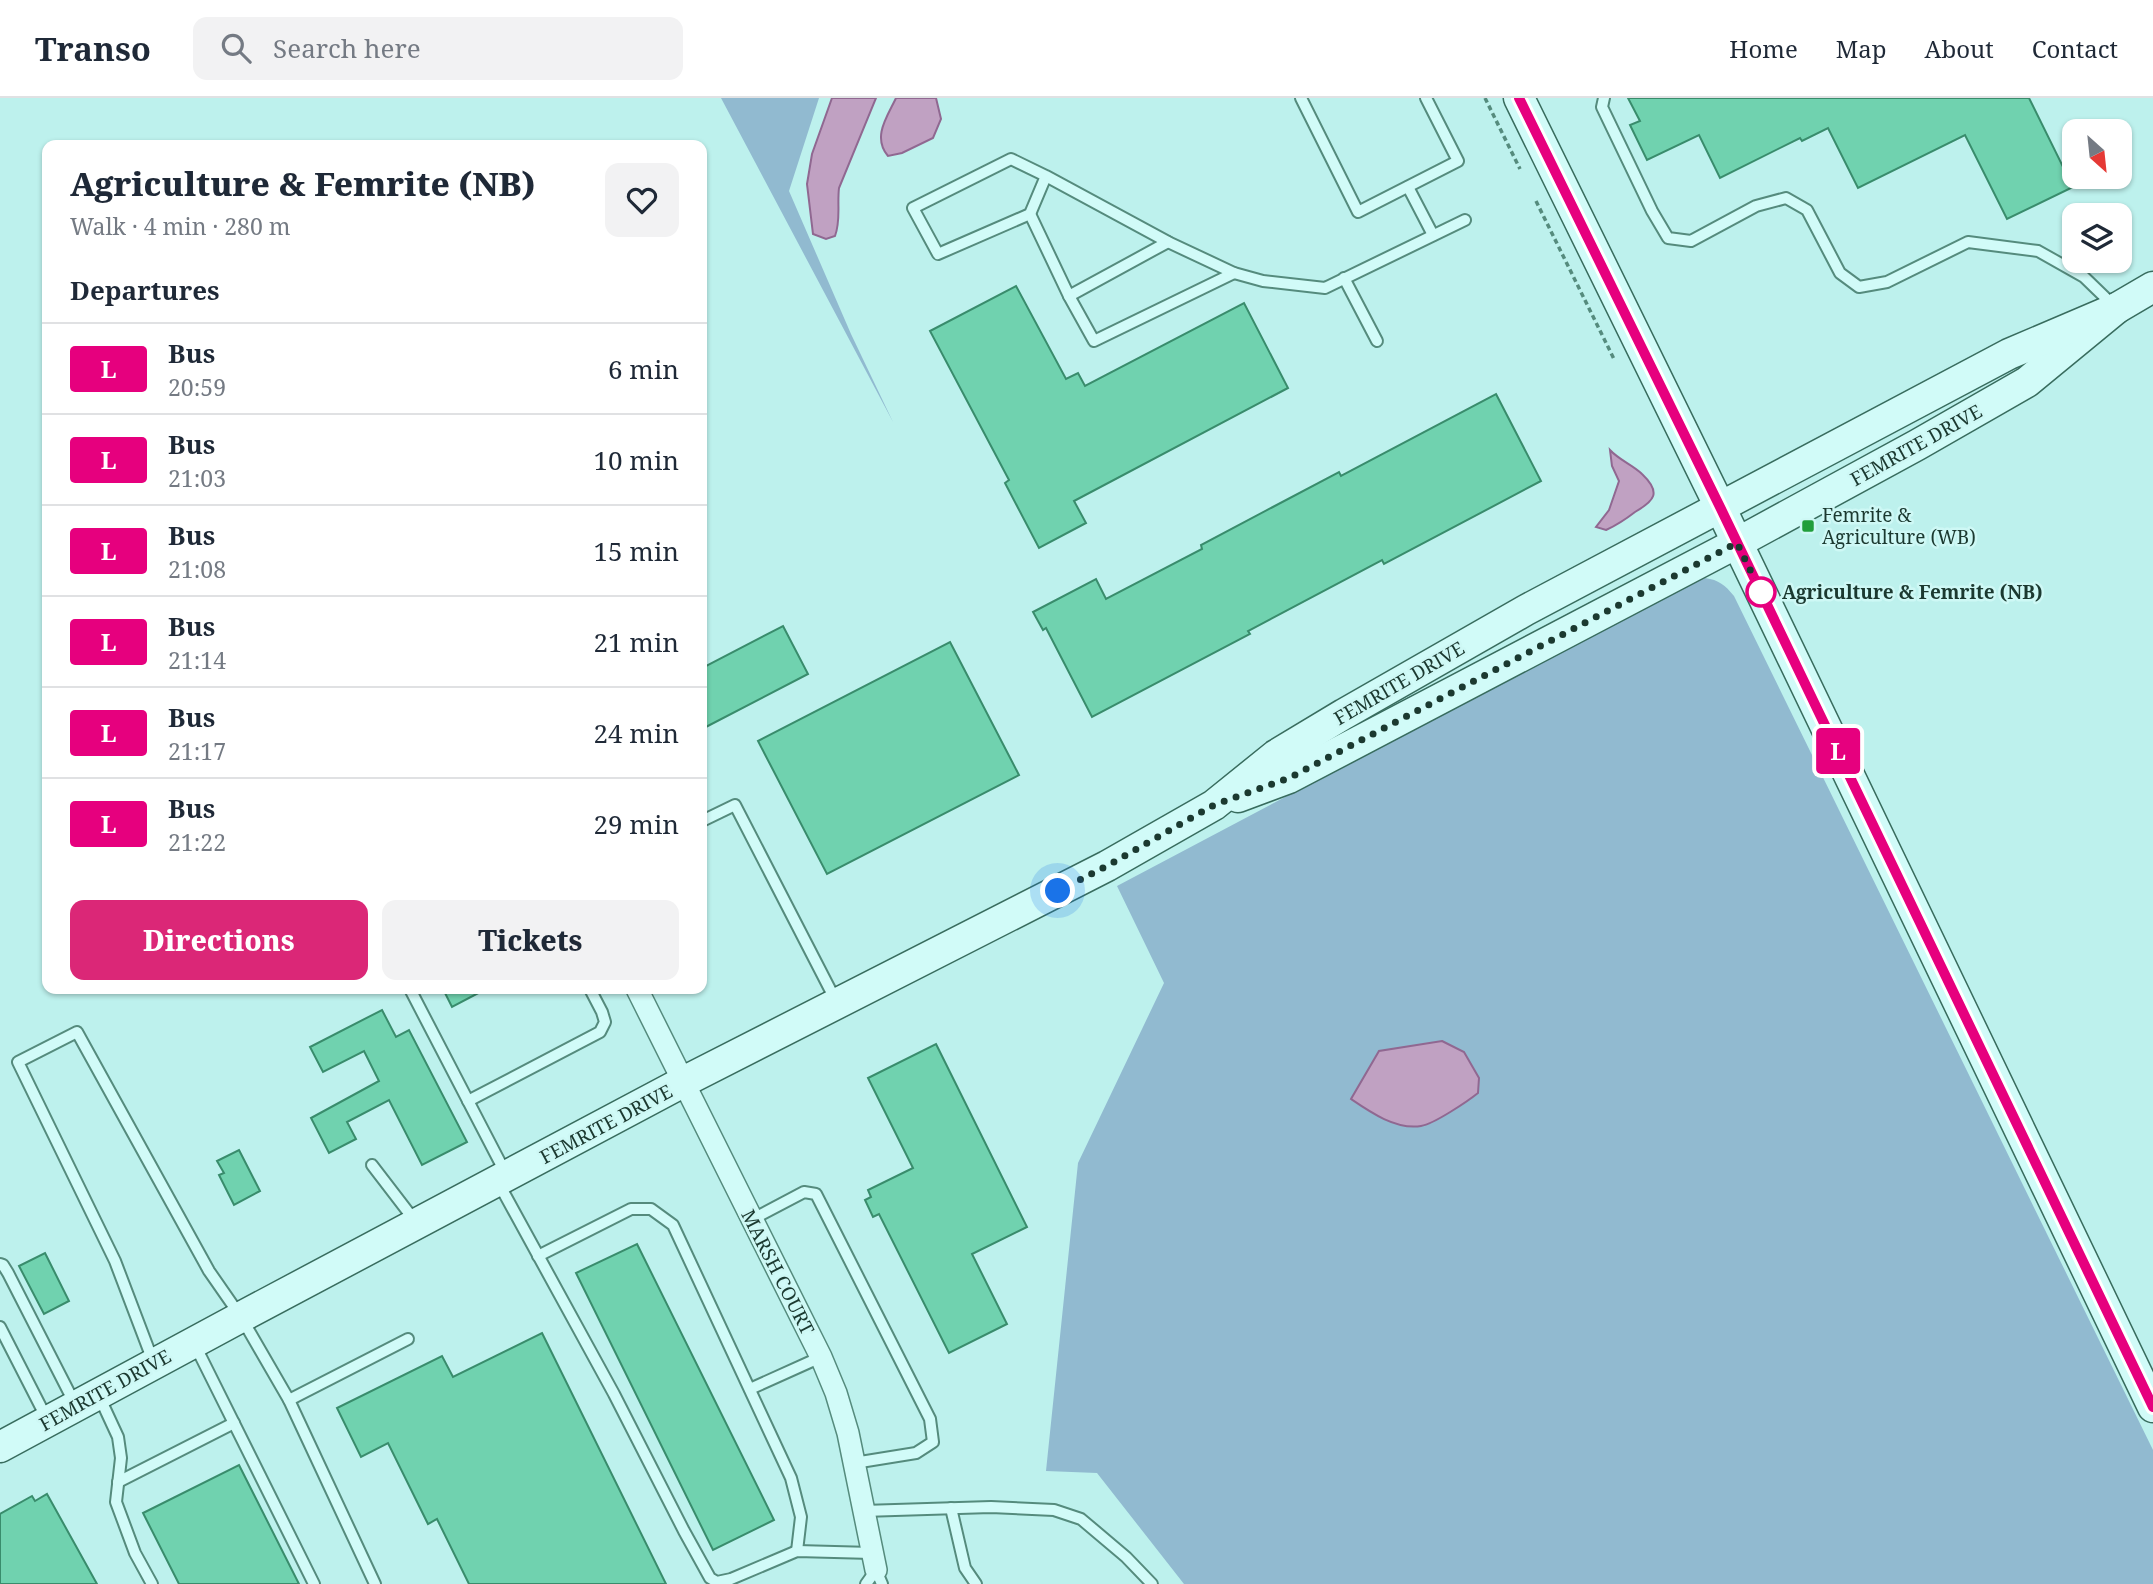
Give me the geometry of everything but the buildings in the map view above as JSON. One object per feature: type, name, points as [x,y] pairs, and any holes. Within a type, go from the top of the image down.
[{"type":"street","points":[[1519,98],[1721,509],[2153,1406]]},
{"type":"street","name":"FEMRITE DRIVE","points":[[1214,805],[1289,778],[1737,543],[1917,445],[2026,382],[2117,309],[2153,287]]},
{"type":"street","name":"FEMRITE DRIVE","points":[[0,1447],[683,1082],[1107,866],[1214,805],[1276,755],[1526,610],[2009,354],[2117,309]]},
{"type":"street","name":"MARSH COURT","points":[[639,994],[821,1357],[836,1393],[848,1433],[874,1573]]},
{"type":"lane","points":[[1301,98],[1357,212],[1458,160],[1426,98]]},
{"type":"lane","points":[[1604,98],[1602,107],[1652,211],[1668,237],[1691,241],[1756,206],[1786,198],[1807,210],[1840,274],[1859,287],[1887,282],[1968,242],[2038,251],[2084,277],[2117,309]]},
{"type":"lane","points":[[1046,176],[1030,214],[938,254],[913,208],[1011,159],[1046,176],[1168,243],[1234,273],[1263,281],[1325,288],[1465,220]]},
{"type":"lane","points":[[1408,187],[1433,235]]},
{"type":"lane","points":[[1030,214],[1094,341],[1234,273]]},
{"type":"lane","points":[[1069,296],[1168,243]]},
{"type":"lane","points":[[1344,278],[1377,341]]},
{"type":"lane","points":[[707,819],[735,805],[837,1004]]},
{"type":"lane","points":[[413,994],[468,1101],[538,1256],[710,1578],[717,1582],[731,1579],[797,1551],[874,1573]]},
{"type":"lane","points":[[468,1101],[600,1032],[605,1022],[593,994]]},
{"type":"lane","points":[[154,1364],[115,1261],[18,1062],[77,1032],[209,1271],[241,1317],[289,1401],[375,1584]]},
{"type":"lane","points":[[372,1165],[417,1224]]},
{"type":"lane","points":[[751,1220],[804,1192],[816,1194],[930,1419],[933,1442],[916,1453],[854,1463]]},
{"type":"lane","points":[[538,1256],[631,1209],[651,1209],[673,1226],[791,1478],[801,1517],[797,1551]]},
{"type":"lane","points":[[0,1264],[87,1400],[118,1437],[121,1458],[116,1502],[135,1553],[152,1584]]},
{"type":"lane","points":[[0,1327],[48,1421]]},
{"type":"lane","points":[[289,1401],[408,1339]]},
{"type":"lane","points":[[193,1342],[314,1584]]},
{"type":"lane","points":[[750,1389],[821,1357]]},
{"type":"lane","points":[[118,1482],[234,1423]]},
{"type":"lane","points":[[863,1511],[991,1507],[1054,1510],[1081,1519],[1126,1557],[1152,1584]]},
{"type":"lane","points":[[951,1508],[965,1568],[976,1584]]},
{"type":"path","points":[[1485,98],[1520,169]]},
{"type":"path","points":[[1536,201],[1614,359]]},
{"type":"shaded area","points":[[721,98],[819,98],[789,191],[851,334],[893,422]]},
{"type":"shaded area","points":[[832,98],[876,98],[839,188],[835,236],[826,239],[813,234],[807,184],[812,154]]},
{"type":"shaded area","points":[[896,98],[936,98],[941,119],[933,138],[902,153],[888,156],[883,149],[881,134]]},
{"type":"shaded area","points":[[1610,450],[1642,474],[1654,491],[1647,504],[1606,530],[1596,527],[1609,510],[1619,481],[1612,466]]},
{"type":"shaded area","points":[[1705,578],[1721,584],[1734,596],[2153,1450],[2153,1584],[1184,1584],[1097,1473],[1046,1471],[1078,1163],[1164,983],[1117,886],[1693,581]]},
{"type":"shaded area","points":[[1442,1041],[1464,1052],[1479,1078],[1478,1093],[1442,1117],[1412,1127],[1384,1119],[1351,1099],[1379,1051]]},
{"type":"bus line","name":"L","points":[[1519,98],[1721,509],[2153,1407]]},
{"type":"place","name":"Femrite & Agriculture (WB)","points":[[1808,526]]},
{"type":"place","name":"Agriculture & Femrite (NB)","points":[[1761,592]]},
{"type":"route","points":[[1058,891],[1214,805],[1289,778],[1737,543],[1761,592]]}]
